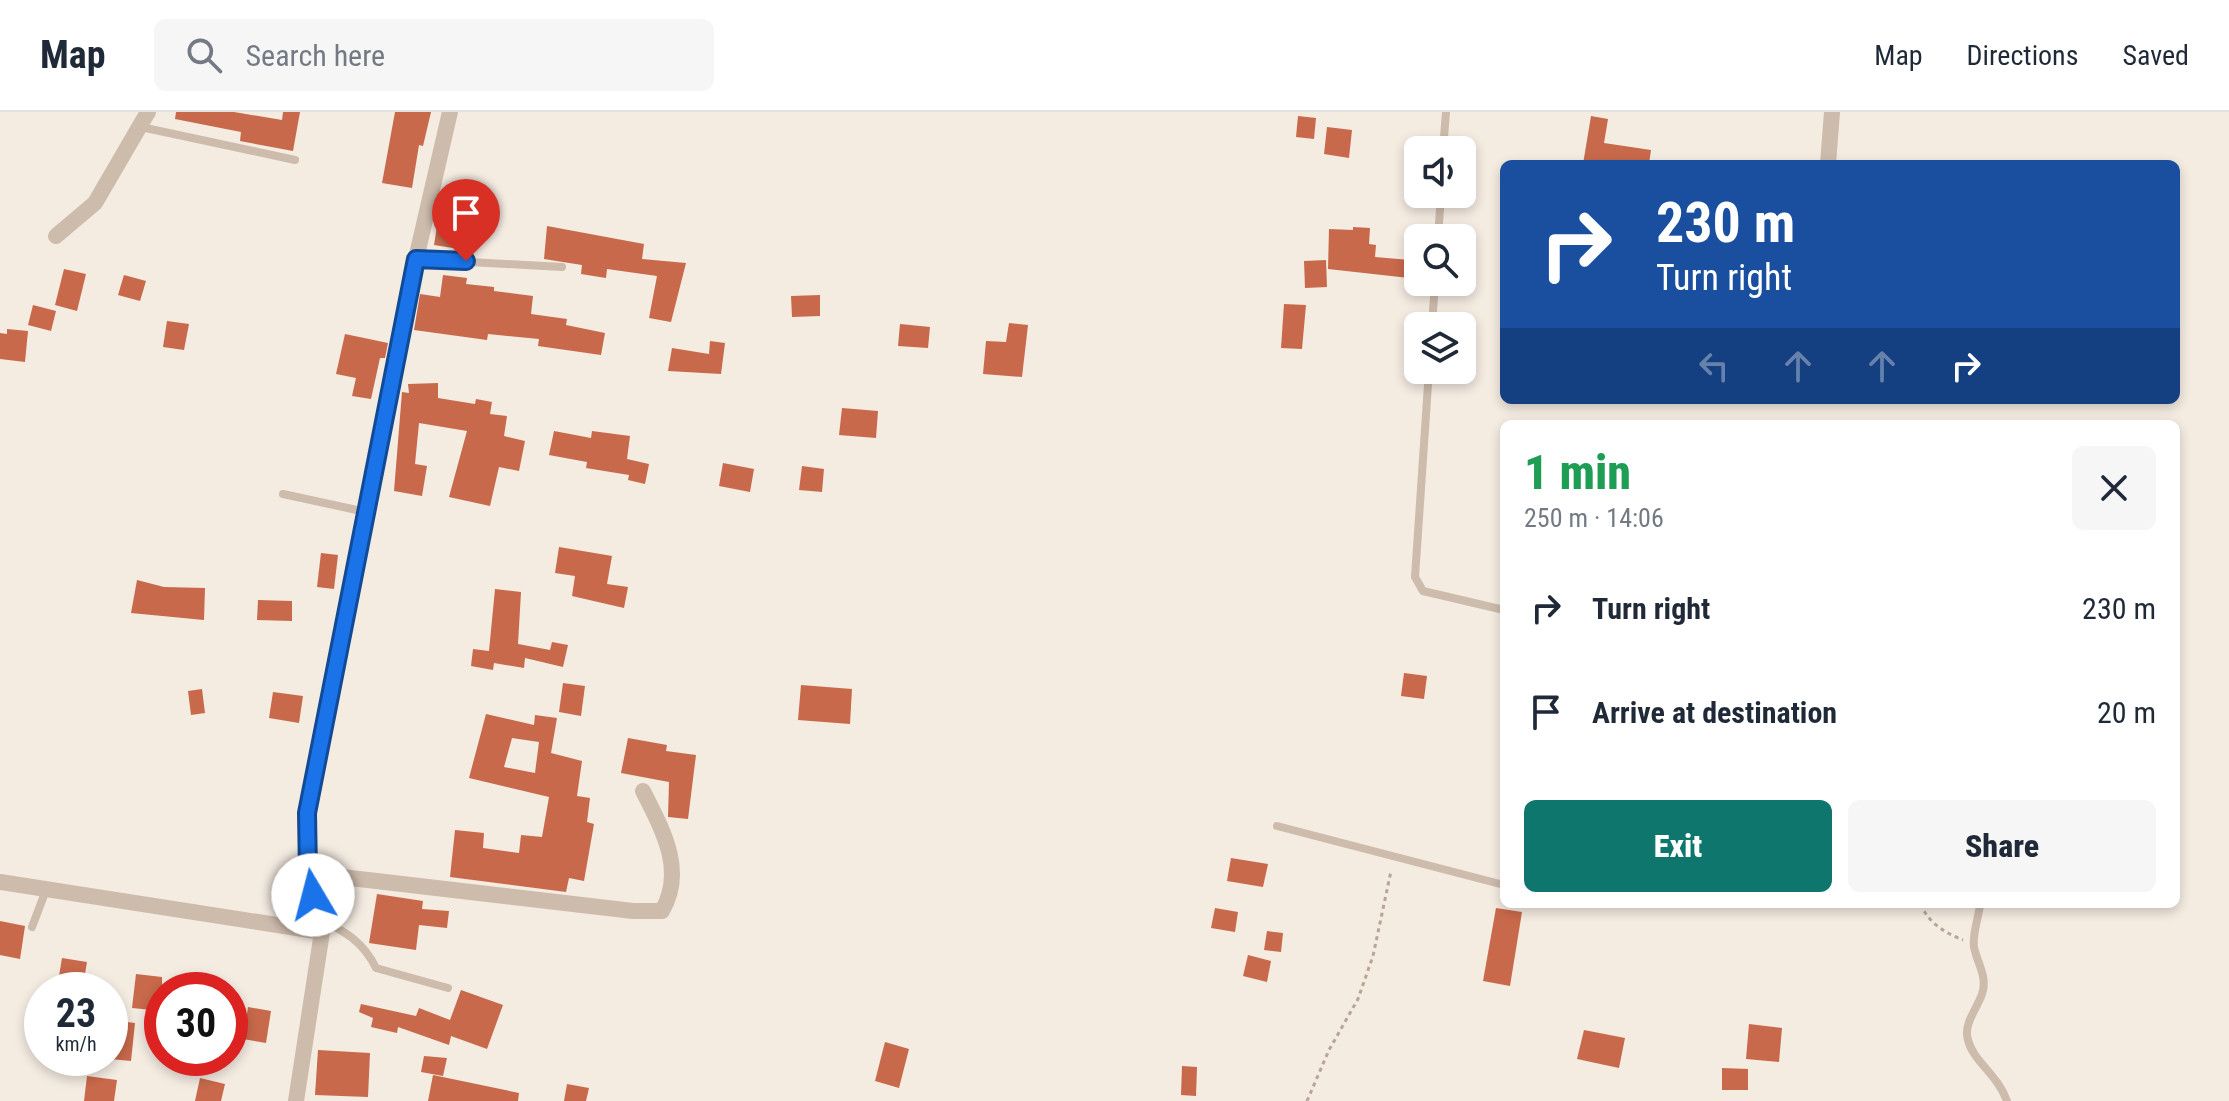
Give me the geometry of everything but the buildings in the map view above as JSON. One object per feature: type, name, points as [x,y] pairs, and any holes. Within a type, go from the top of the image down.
[{"type":"street","points":[[296,1101],[320,925],[308,873],[307,813],[416,259],[450,112]]},
{"type":"street","points":[[1828,160],[1832,112]]},
{"type":"street","points":[[56,236],[95,203],[145,120]]},
{"type":"street","points":[[308,873],[633,911],[662,911],[670,898],[673,878],[670,848],[643,791]]},
{"type":"street","points":[[0,882],[320,925]]},
{"type":"lane","points":[[1444,136],[1446,112]]},
{"type":"lane","points":[[145,120],[295,160]]},
{"type":"lane","points":[[416,259],[562,267]]},
{"type":"lane","points":[[1428,384],[1415,577],[1423,591],[1500,609]]},
{"type":"lane","points":[[283,494],[366,512]]},
{"type":"lane","points":[[1277,826],[1500,884]]},
{"type":"lane","points":[[32,927],[46,890]]},
{"type":"lane","points":[[1982,908],[1974,945],[1983,970],[1983,992],[1966,1037],[1972,1052],[2001,1083],[2007,1101]]},
{"type":"lane","points":[[320,925],[352,936],[366,948],[376,968],[448,988]]},
{"type":"path","points":[[1307,1101],[1329,1050],[1358,999],[1373,956],[1394,856]]},
{"type":"path","points":[[1923,908],[1927,917],[1948,935],[1974,945]]},
{"type":"route","points":[[313,895],[308,873],[307,813],[416,259],[466,261]]}]
